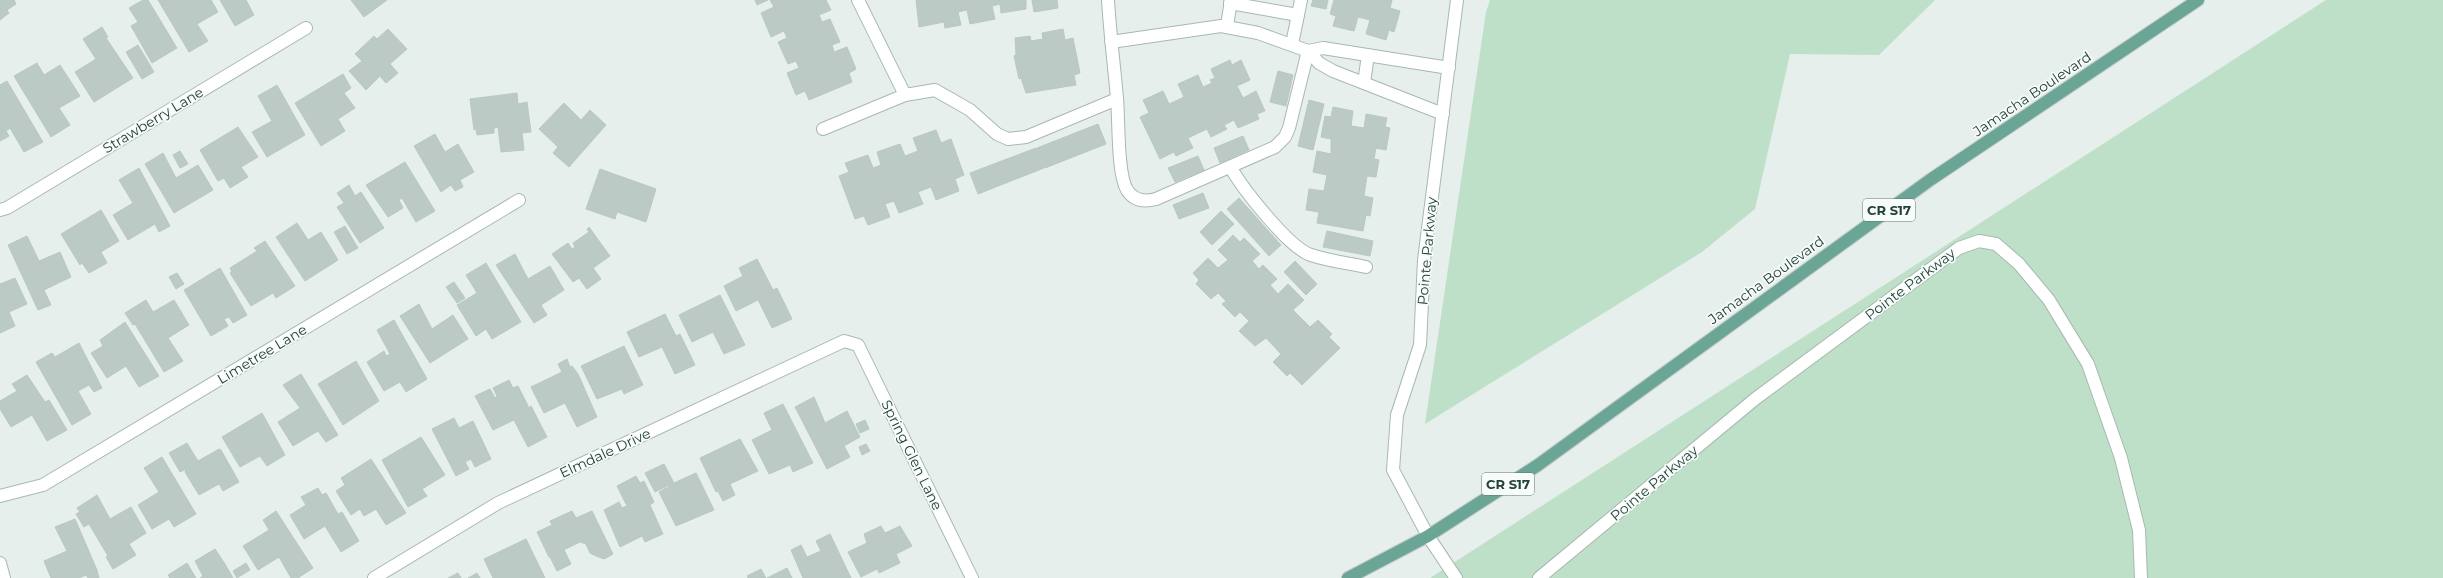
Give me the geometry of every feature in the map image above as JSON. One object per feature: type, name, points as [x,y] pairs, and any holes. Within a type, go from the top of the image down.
[{"type":"main road","name":"Jamacha Boulevard","points":[[1348,578],[1428,536],[1538,465],[1930,180],[2198,0]]},
{"type":"street","points":[[858,0],[904,95]]},
{"type":"street","points":[[1108,0],[1122,173],[1127,190],[1135,198],[1145,202],[1156,199],[1231,168],[1275,147],[1285,137],[1289,128],[1308,51]]},
{"type":"street","points":[[1292,44],[1301,0]]},
{"type":"street","name":"Pointe Parkway","points":[[1456,578],[1428,536],[1393,470],[1397,415],[1420,345],[1424,260],[1457,0]]},
{"type":"street","points":[[1227,26],[1230,1],[1298,15]]},
{"type":"street","points":[[1111,42],[1227,26],[1258,33],[1292,44],[1308,51],[1319,63],[1364,83],[1443,114]]},
{"type":"street","name":"Strawberry Lane","points":[[0,210],[306,28]]},
{"type":"street","points":[[1308,51],[1323,48],[1449,68]]},
{"type":"street","points":[[1364,83],[1368,55]]},
{"type":"street","points":[[823,129],[904,95],[935,90],[970,110],[997,134],[1008,138],[1026,137],[1117,99]]},
{"type":"street","points":[[1231,168],[1240,183],[1297,246],[1310,255],[1366,266]]},
{"type":"street","name":"Limetree Lane","points":[[0,496],[43,485],[519,200]]},
{"type":"street","name":"Pointe Parkway","points":[[1539,578],[1755,399],[1960,248],[1979,241],[1996,244],[2019,264],[2049,300],[2088,364],[2121,458],[2139,530],[2141,578]]},
{"type":"street","name":"Spring Glen Lane","points":[[844,341],[858,345],[967,576]]},
{"type":"street","name":"Elmdale Drive","points":[[374,578],[498,503],[844,341]]},
{"type":"street","points":[[0,563],[4,578]]},
{"type":"green space","points":[[1490,0],[1935,0],[1879,55],[1790,54],[1755,209],[1702,252],[1425,424],[1486,12]]},
{"type":"green space","points":[[2326,0],[2443,0],[2443,578],[1430,578]]},
{"type":"building","points":[[0,0],[14,0],[16,4],[7,10],[9,13],[0,20]]},
{"type":"building","points":[[143,0],[148,0],[177,48],[152,63],[131,26],[138,22],[129,8]]},
{"type":"building","points":[[158,0],[211,0],[218,12],[197,24],[208,41],[189,52]]},
{"type":"building","points":[[220,0],[246,0],[254,15],[235,26]]},
{"type":"building","points":[[351,0],[387,0],[364,17]]},
{"type":"building","points":[[755,0],[768,0],[757,5]]},
{"type":"building","points":[[770,0],[826,0],[831,10],[819,15],[822,22],[830,19],[840,42],[832,45],[834,52],[847,47],[856,69],[849,73],[852,82],[809,100],[805,91],[796,95],[787,73],[799,68],[796,61],[788,64],[778,42],[787,38],[784,31],[771,37],[761,13],[774,7]]},
{"type":"building","points":[[916,0],[1026,0],[1026,9],[1001,13],[1000,4],[992,6],[995,19],[970,24],[967,10],[958,12],[961,25],[945,28],[944,22],[919,27]]},
{"type":"building","points":[[1032,0],[1057,0],[1058,8],[1034,12]]},
{"type":"building","points":[[1313,0],[1328,0],[1326,9],[1311,6]]},
{"type":"building","points":[[1334,0],[1392,0],[1390,8],[1400,11],[1394,32],[1389,30],[1386,40],[1366,34],[1370,20],[1358,17],[1354,31],[1333,26],[1336,16],[1330,14]]},
{"type":"building","points":[[102,27],[108,37],[106,38],[133,78],[94,102],[75,72],[96,59],[83,39]]},
{"type":"building","points":[[388,29],[407,49],[390,64],[398,73],[386,83],[378,74],[379,77],[366,90],[349,71],[362,61],[355,54],[374,36],[377,39]]},
{"type":"building","points":[[1063,29],[1065,40],[1073,38],[1080,73],[1074,75],[1076,85],[1026,93],[1021,78],[1019,79],[1014,56],[1016,55],[1015,38],[1030,36],[1031,41],[1043,39],[1042,33]]},
{"type":"building","points":[[138,45],[154,72],[142,79],[126,52]]},
{"type":"building","points":[[1230,60],[1232,65],[1241,60],[1250,80],[1237,86],[1243,98],[1256,91],[1265,111],[1257,114],[1259,119],[1238,128],[1234,120],[1224,125],[1227,129],[1211,137],[1207,129],[1188,138],[1193,148],[1176,156],[1174,152],[1160,159],[1140,117],[1149,113],[1143,100],[1163,91],[1169,104],[1184,97],[1178,84],[1198,75],[1203,87],[1212,83],[1210,80],[1215,78],[1211,69]]},
{"type":"building","points":[[37,63],[44,75],[60,65],[80,96],[59,108],[70,125],[51,137],[14,76]]},
{"type":"building","points":[[1278,71],[1293,75],[1286,106],[1270,102]]},
{"type":"building","points":[[343,74],[351,88],[344,93],[355,108],[338,119],[345,131],[321,146],[295,103]]},
{"type":"building","points":[[7,81],[43,142],[24,152],[10,128],[6,131],[9,136],[0,141],[0,85]]},
{"type":"building","points":[[277,85],[305,135],[267,157],[252,132],[272,121],[258,96]]},
{"type":"building","points":[[517,93],[518,104],[527,102],[531,132],[522,133],[524,150],[501,152],[498,127],[494,128],[494,133],[477,135],[476,129],[474,130],[470,99]]},
{"type":"building","points":[[1309,100],[1324,104],[1313,150],[1298,146]]},
{"type":"building","points":[[564,103],[581,120],[590,110],[606,125],[569,167],[553,153],[558,147],[539,129]]},
{"type":"building","points":[[1333,107],[1353,111],[1351,126],[1364,128],[1366,114],[1387,118],[1385,127],[1390,128],[1386,150],[1376,148],[1374,159],[1379,160],[1376,177],[1367,176],[1364,196],[1373,198],[1370,216],[1366,215],[1363,231],[1317,223],[1319,212],[1306,210],[1309,189],[1324,191],[1327,175],[1313,172],[1317,151],[1331,154],[1331,139],[1321,137],[1325,116],[1331,117]]},
{"type":"building","points":[[1098,124],[1106,144],[1045,168],[1037,148]]},
{"type":"building","points":[[238,127],[258,157],[241,167],[248,177],[230,188],[224,178],[218,181],[200,150]]},
{"type":"building","points":[[936,130],[941,143],[951,139],[964,175],[955,179],[959,191],[936,200],[931,187],[918,192],[923,204],[899,213],[894,201],[885,204],[890,217],[868,225],[864,216],[855,219],[839,176],[849,172],[845,163],[868,155],[873,168],[881,165],[877,152],[900,144],[905,156],[918,151],[913,138]]},
{"type":"building","points":[[435,134],[445,152],[458,144],[474,172],[460,180],[463,187],[455,191],[451,185],[441,192],[414,146]]},
{"type":"building","points":[[1243,136],[1249,150],[1220,163],[1214,148]]},
{"type":"building","points":[[1036,148],[1044,168],[978,194],[970,173]]},
{"type":"building","points":[[180,151],[188,164],[180,168],[173,155]]},
{"type":"building","points":[[163,153],[176,178],[198,165],[213,190],[174,213],[145,164]]},
{"type":"building","points":[[1198,156],[1204,170],[1175,182],[1168,168]]},
{"type":"building","points":[[405,162],[435,211],[416,222],[402,198],[399,200],[403,208],[388,217],[366,185]]},
{"type":"building","points":[[139,168],[170,226],[159,232],[155,224],[128,240],[113,215],[133,203],[119,180]]},
{"type":"building","points":[[600,169],[656,189],[646,222],[617,212],[615,219],[586,209]]},
{"type":"building","points":[[349,185],[355,196],[361,192],[384,228],[360,243],[337,207],[344,203],[337,193]]},
{"type":"building","points":[[1203,193],[1209,208],[1179,219],[1173,205]]},
{"type":"building","points":[[1239,198],[1281,245],[1269,256],[1227,209]]},
{"type":"building","points":[[101,210],[119,241],[101,252],[107,263],[89,273],[82,263],[80,265],[61,234]]},
{"type":"building","points":[[1221,211],[1234,224],[1212,245],[1200,232]]},
{"type":"building","points":[[297,223],[308,240],[321,232],[338,260],[305,281],[276,237]]},
{"type":"building","points":[[345,226],[358,248],[347,254],[334,232]]},
{"type":"building","points":[[589,227],[610,256],[593,268],[601,279],[587,289],[579,278],[573,282],[552,254],[568,243],[572,249],[575,247],[573,243],[589,232],[587,229]]},
{"type":"building","points":[[1327,231],[1373,241],[1370,256],[1323,247]]},
{"type":"building","points":[[1233,235],[1240,242],[1244,238],[1260,254],[1252,261],[1259,269],[1263,265],[1277,279],[1270,285],[1278,294],[1288,284],[1304,300],[1293,310],[1310,327],[1318,320],[1332,334],[1329,337],[1340,348],[1302,385],[1290,373],[1287,376],[1273,362],[1281,354],[1266,338],[1255,346],[1239,331],[1249,321],[1240,312],[1235,317],[1222,304],[1226,301],[1218,293],[1211,299],[1196,284],[1199,280],[1193,273],[1208,258],[1218,268],[1228,260],[1218,250]]},
{"type":"building","points":[[27,236],[39,261],[60,252],[71,277],[44,290],[51,305],[38,310],[8,245]]},
{"type":"building","points":[[265,241],[295,286],[276,298],[273,293],[251,306],[230,273],[232,272],[230,268],[257,251],[254,248]]},
{"type":"building","points":[[515,254],[528,279],[550,266],[564,290],[541,305],[547,315],[534,323],[496,265]]},
{"type":"building","points":[[757,259],[773,290],[777,288],[792,319],[772,328],[758,300],[736,311],[724,286],[743,276],[739,268]]},
{"type":"building","points":[[1295,261],[1317,284],[1306,295],[1284,272]]},
{"type":"building","points":[[486,263],[521,322],[492,339],[486,329],[476,336],[457,305],[477,293],[466,275]]},
{"type":"building","points":[[220,268],[247,315],[233,323],[229,317],[224,319],[228,326],[211,336],[184,290]]},
{"type":"building","points":[[177,273],[184,284],[176,289],[169,277]]},
{"type":"building","points":[[15,278],[27,304],[9,312],[15,326],[0,333],[0,284]]},
{"type":"building","points":[[454,282],[465,298],[457,303],[446,287]]},
{"type":"building","points":[[720,295],[745,345],[724,354],[713,332],[692,342],[679,315]]},
{"type":"building","points":[[146,300],[153,312],[174,300],[189,325],[168,338],[183,361],[164,372],[135,324],[133,325],[125,313]]},
{"type":"building","points":[[419,304],[432,329],[453,315],[468,339],[430,363],[400,316]]},
{"type":"building","points":[[665,314],[676,336],[680,334],[695,365],[675,374],[662,347],[639,357],[627,332]]},
{"type":"building","points":[[394,320],[427,379],[406,392],[400,382],[384,391],[367,362],[384,351],[386,356],[390,354],[377,330]]},
{"type":"building","points":[[125,322],[159,376],[139,387],[126,366],[107,378],[91,353],[103,346],[100,340]]},
{"type":"building","points":[[79,343],[102,388],[94,392],[89,385],[78,391],[91,414],[72,425],[36,362],[52,353],[55,357]]},
{"type":"building","points":[[624,346],[643,385],[624,394],[622,389],[597,399],[581,366]]},
{"type":"building","points":[[567,359],[570,367],[572,366],[578,374],[597,417],[577,427],[565,403],[544,413],[531,387],[562,372],[558,364]]},
{"type":"building","points":[[356,361],[379,401],[343,425],[318,384]]},
{"type":"building","points":[[301,374],[338,435],[326,442],[318,431],[293,446],[278,422],[300,408],[283,385]]},
{"type":"building","points":[[27,375],[45,402],[49,400],[67,430],[47,441],[32,415],[11,427],[0,409],[0,401],[17,391],[12,384]]},
{"type":"building","points":[[509,380],[513,388],[518,386],[529,408],[531,406],[547,437],[528,447],[514,420],[493,430],[475,396],[490,389],[495,398],[497,396],[493,388]]},
{"type":"building","points":[[814,397],[825,423],[847,411],[860,437],[844,446],[850,457],[827,469],[795,407]]},
{"type":"building","points":[[783,404],[813,463],[793,472],[790,465],[769,474],[752,440],[772,430],[764,413]]},
{"type":"building","points":[[262,413],[285,455],[267,466],[260,456],[240,467],[222,437]]},
{"type":"building","points":[[454,418],[459,428],[473,421],[491,459],[475,467],[471,459],[465,462],[469,469],[456,476],[432,429]]},
{"type":"building","points":[[865,420],[869,429],[860,433],[856,424]]},
{"type":"building","points":[[421,437],[445,475],[422,489],[427,496],[408,507],[382,460]]},
{"type":"building","points":[[740,439],[758,471],[730,484],[735,495],[723,501],[718,491],[716,492],[700,458]]},
{"type":"building","points":[[187,443],[198,461],[219,449],[221,450],[239,482],[223,491],[219,484],[199,495],[185,472],[186,469],[180,472],[169,453]]},
{"type":"building","points":[[866,444],[870,451],[862,455],[859,447]]},
{"type":"building","points":[[162,457],[196,514],[174,527],[169,519],[152,529],[138,505],[159,492],[144,468]]},
{"type":"building","points":[[371,459],[406,513],[386,525],[376,509],[364,516],[360,509],[351,515],[336,491],[345,485],[341,478]]},
{"type":"building","points":[[664,464],[674,483],[696,473],[714,510],[676,526],[659,492],[670,486],[669,485],[655,492],[645,473]]},
{"type":"building","points":[[636,476],[640,483],[644,481],[654,502],[650,505],[663,534],[645,542],[642,536],[620,547],[604,510],[619,502],[622,508],[627,506],[617,486]]},
{"type":"building","points":[[318,488],[322,495],[326,493],[338,514],[342,512],[359,541],[341,552],[325,526],[304,539],[290,515],[306,505],[301,497]]},
{"type":"building","points":[[97,495],[110,519],[131,507],[146,533],[129,544],[136,555],[113,569],[106,557],[108,556],[89,524],[84,527],[76,514],[80,512],[77,508]]},
{"type":"building","points":[[276,511],[313,568],[298,578],[291,578],[279,557],[258,570],[243,546],[269,530],[263,520]]},
{"type":"building","points":[[572,511],[576,518],[592,511],[613,554],[604,559],[590,553],[586,544],[580,542],[549,557],[537,532],[552,525],[550,521]]},
{"type":"building","points":[[75,519],[99,578],[88,578],[86,575],[79,578],[51,578],[44,561],[67,551],[55,527]]},
{"type":"building","points":[[881,526],[885,533],[900,526],[912,546],[896,554],[900,563],[879,573],[877,569],[861,577],[848,552],[867,543],[864,534]]},
{"type":"building","points":[[830,534],[851,578],[803,578],[791,550],[801,545],[807,557],[821,551],[816,541]]},
{"type":"building","points":[[526,539],[545,578],[493,578],[484,559]]},
{"type":"building","points":[[215,549],[233,578],[200,578],[203,576],[195,561]]},
{"type":"building","points":[[564,550],[571,564],[557,571],[550,557]]},
{"type":"building","points":[[187,563],[196,578],[170,578],[168,575]]},
{"type":"building","points":[[246,563],[250,570],[237,578],[233,571]]},
{"type":"building","points":[[787,568],[792,578],[767,578]]},
{"type":"building","points":[[761,569],[766,578],[748,578],[747,576]]},
{"type":"building","points":[[458,573],[461,578],[448,578]]},
{"type":"building","points":[[477,573],[480,578],[468,578]]}]
